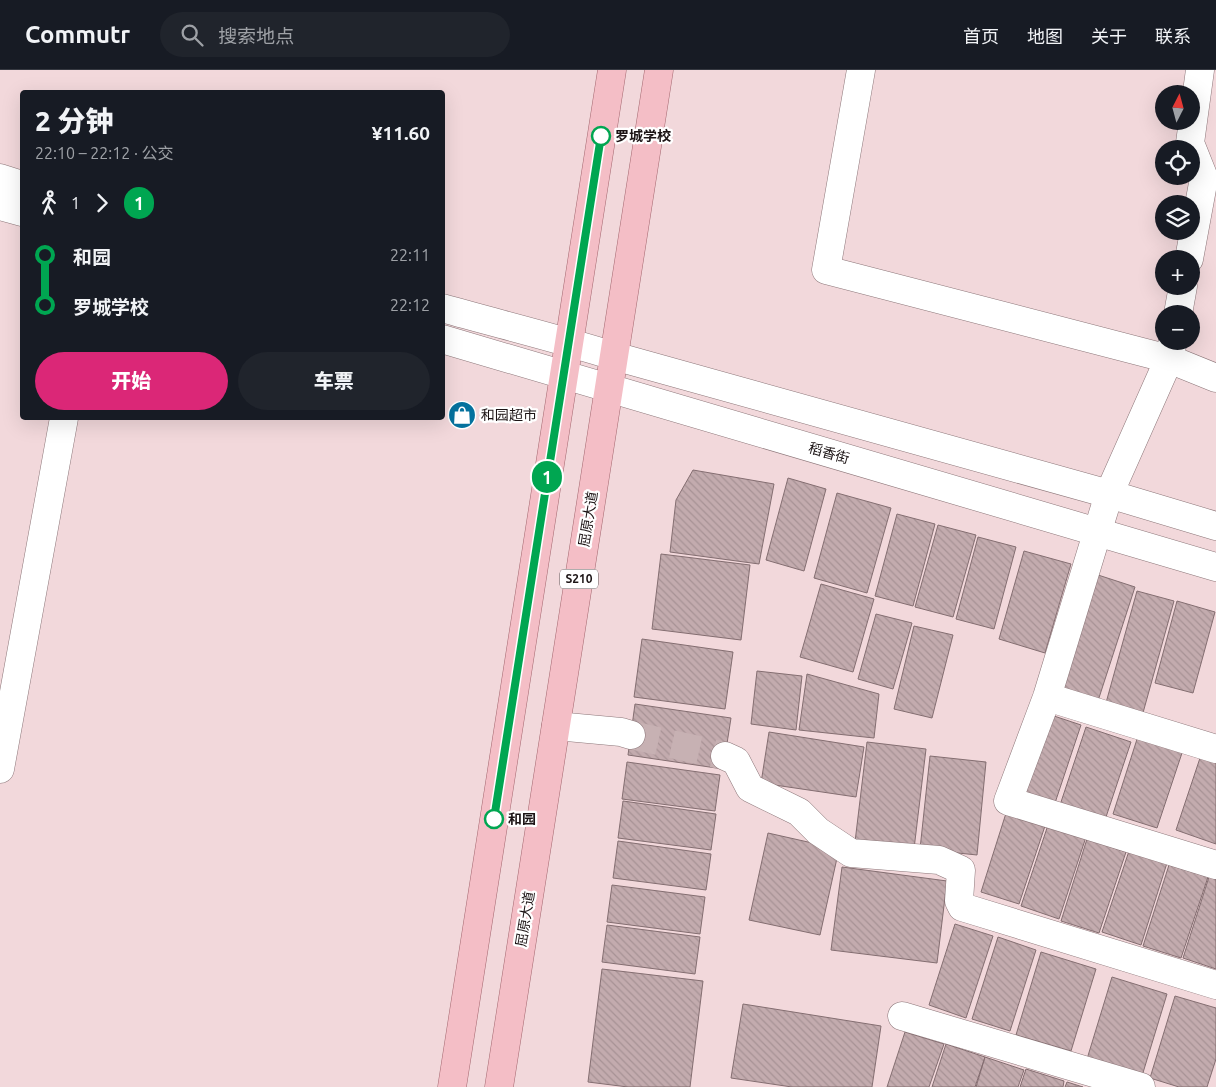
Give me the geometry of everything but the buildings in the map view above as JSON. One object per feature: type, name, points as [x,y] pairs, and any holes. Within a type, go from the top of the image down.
[{"type":"main road","points":[[452,1087],[612,70]]},
{"type":"main road","name":"屈原大道","points":[[498,1087],[659,70]]},
{"type":"street","points":[[861,70],[826,270],[1155,346]]},
{"type":"street","points":[[1191,250],[1204,178],[1190,143],[1200,70]]},
{"type":"street","points":[[0,178],[20,184]]},
{"type":"street","points":[[0,206],[20,211]]},
{"type":"street","points":[[445,309],[519,330],[568,341],[614,356],[1109,494],[1216,526]]},
{"type":"street","name":"稻香街","points":[[445,340],[1216,567]]},
{"type":"street","points":[[1216,378],[1171,350],[1109,494],[1047,697],[1008,801],[1216,864]]},
{"type":"street","points":[[0,769],[10,654],[64,420]]},
{"type":"street","points":[[1047,697],[1216,749]]},
{"type":"street","points":[[556,726],[621,732],[631,735]]},
{"type":"street","points":[[725,756],[736,761],[750,788],[799,812],[818,831],[851,853],[938,860],[961,870],[959,901],[962,906],[1216,986]]},
{"type":"street","points":[[902,1016],[1141,1087]]},
{"type":"tunnel","points":[[631,735],[725,756]]},
{"type":"bus line","name":"1","points":[[494,819],[601,136]]},
{"type":"place","name":"罗城学校","points":[[601,136]]},
{"type":"place","name":"和园超市","points":[[462,415]]},
{"type":"place","name":"和园","points":[[494,819]]}]
